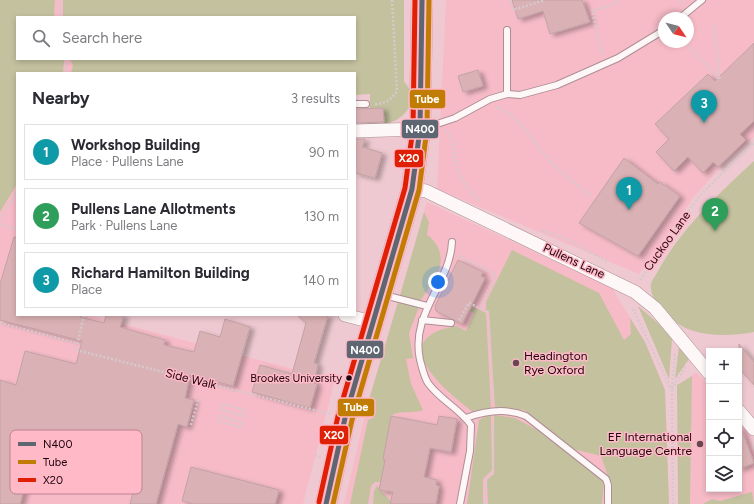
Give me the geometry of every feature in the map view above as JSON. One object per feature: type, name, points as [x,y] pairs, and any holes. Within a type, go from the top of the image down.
[{"type":"main road","points":[[326,504],[345,418],[380,294],[412,189],[420,129],[422,0]]},
{"type":"street","points":[[356,132],[420,129]]},
{"type":"street","name":"Pullens Lane","points":[[412,189],[426,192],[620,283],[635,292],[655,308],[677,332],[706,369]]},
{"type":"street","points":[[349,316],[372,322]]},
{"type":"street","points":[[742,415],[754,429]]},
{"type":"lane","points":[[687,12],[702,0]]},
{"type":"lane","points":[[507,30],[507,94]]},
{"type":"lane","points":[[420,129],[440,124],[486,102],[507,94],[520,95],[557,85],[618,58],[658,34]]},
{"type":"lane","points":[[356,104],[366,104]]},
{"type":"lane","points":[[452,242],[452,253],[422,320],[419,333],[418,351],[427,382],[438,395],[458,410],[471,425],[470,451],[460,504]]},
{"type":"lane","points":[[380,294],[427,306]]},
{"type":"lane","points":[[422,320],[451,323]]},
{"type":"lane","points":[[466,418],[493,411],[526,416],[606,479],[608,485],[608,504]]},
{"type":"path","points":[[60,0],[60,16]]},
{"type":"path","points":[[366,104],[382,104],[394,97],[397,91],[392,0]]},
{"type":"path","points":[[510,0],[513,10],[545,0]]},
{"type":"path","points":[[604,64],[592,11],[618,3],[617,0]]},
{"type":"path","points":[[690,48],[720,81],[714,25]]},
{"type":"path","points":[[66,72],[67,60]]},
{"type":"path","points":[[486,102],[511,113],[544,154],[570,181],[592,196]]},
{"type":"path","points":[[440,124],[451,136],[455,161],[460,177],[481,202]]},
{"type":"path","name":"Cuckoo Lane","points":[[635,292],[640,279],[697,199],[754,143]]},
{"type":"path","points":[[0,219],[16,193]]},
{"type":"path","points":[[0,224],[16,230]]},
{"type":"path","points":[[539,229],[567,239],[613,265]]},
{"type":"path","points":[[452,253],[496,274],[480,308]]},
{"type":"path","points":[[620,283],[672,390]]},
{"type":"path","points":[[451,323],[460,320],[469,303],[488,312],[493,377],[493,471],[486,480],[485,504]]},
{"type":"path","points":[[0,323],[77,343],[84,316]]},
{"type":"path","points":[[673,504],[672,390],[677,332]]},
{"type":"path","name":"Side Walk","points":[[77,343],[76,350],[331,414]]},
{"type":"path","points":[[672,390],[694,354]]},
{"type":"path","points":[[191,425],[198,398]]},
{"type":"path","points":[[223,404],[245,410],[244,416],[221,410],[223,404]]},
{"type":"path","points":[[220,416],[242,422],[240,427],[218,421],[220,416]]},
{"type":"path","points":[[370,504],[374,487],[377,484]]},
{"type":"shaded area","points":[[0,0],[73,0],[73,16],[16,16],[16,60],[73,60],[73,72],[16,72],[16,316],[93,316],[335,380],[303,504],[0,504]]},
{"type":"shaded area","points":[[0,0],[55,0],[54,16],[16,16],[16,60],[64,60],[63,72],[16,72],[16,186],[0,212]]},
{"type":"shaded area","points":[[63,0],[404,0],[404,82],[409,89],[411,102],[408,109],[398,119],[384,124],[383,108],[370,109],[370,94],[356,95],[356,72],[71,72],[73,66],[70,60],[356,60],[356,16],[63,16]]},
{"type":"shaded area","points":[[446,0],[754,0],[754,137],[728,159],[694,197],[639,274],[437,189]]},
{"type":"shaded area","points":[[754,161],[754,332],[721,335],[688,329],[678,324],[657,302],[652,294],[651,284],[667,256],[689,226],[727,186]]},
{"type":"shaded area","name":"Headington Rye Oxford","points":[[427,202],[612,288],[645,342],[665,390],[669,504],[344,504],[368,403]]},
{"type":"shaded area","points":[[424,212],[429,222],[427,235],[436,244],[440,252],[441,259],[440,267],[434,281],[420,301],[400,296]]},
{"type":"shaded area","points":[[512,250],[599,293],[624,340],[631,334],[630,318],[645,342],[665,390],[669,504],[611,504],[611,485],[601,456],[573,449],[524,410],[495,408],[489,311],[486,310],[486,302]]},
{"type":"shaded area","points":[[398,302],[419,307],[409,333],[413,358],[406,359],[411,384],[423,410],[392,415],[383,459],[385,460],[381,482],[375,482],[371,486],[368,504],[350,504],[368,420],[373,418],[368,403]]},
{"type":"shaded area","points":[[638,306],[659,324],[672,339],[669,379]]},
{"type":"shaded area","points":[[473,307],[486,313],[491,408],[473,412],[444,388],[426,365],[422,353],[423,343],[435,332],[456,326],[466,331],[474,313],[470,311]]},
{"type":"shaded area","points":[[679,346],[689,359],[675,379]]},
{"type":"shaded area","name":"EF International Language Centre","points":[[696,372],[706,383],[706,492],[742,492],[742,422],[751,438],[752,450],[754,450],[754,504],[690,504],[692,376]]},
{"type":"shaded area","points":[[692,376],[690,504],[678,504],[677,385]]},
{"type":"shaded area","points":[[491,414],[492,470],[483,479],[483,504],[467,504],[479,420]]},
{"type":"shaded area","points":[[494,415],[515,418],[539,431],[604,482],[602,504],[488,504],[487,480],[494,474]]},
{"type":"shaded area","points":[[377,486],[390,500],[390,504],[373,504],[374,491]]},
{"type":"shaded area","points":[[752,492],[754,504],[703,504],[712,499],[720,501]]},
{"type":"building","points":[[512,0],[582,0],[590,22],[550,34],[543,11],[518,19]]},
{"type":"building","points":[[754,43],[754,121],[740,134],[746,140],[718,167],[713,162],[703,173],[688,157],[674,171],[656,152],[669,139],[655,124],[708,74],[715,81]]},
{"type":"building","points":[[478,70],[483,86],[463,92],[458,76]]},
{"type":"building","points":[[383,108],[384,122],[356,123],[356,109]]},
{"type":"building","points":[[356,139],[365,139],[362,147],[382,153],[375,178],[356,173]]},
{"type":"building","points":[[624,158],[658,184],[660,182],[680,196],[638,256],[579,223]]},
{"type":"building","points":[[14,237],[16,237],[16,316],[80,316],[104,323],[106,316],[124,316],[120,327],[165,340],[164,345],[194,352],[200,331],[220,337],[225,319],[250,327],[233,386],[190,375],[185,398],[194,400],[187,427],[178,424],[156,504],[130,504],[133,494],[142,494],[142,430],[10,430],[10,494],[23,494],[20,504],[0,504],[0,380],[16,385],[25,351],[76,364],[82,341],[0,320],[0,284]]},
{"type":"building","points":[[458,260],[483,272],[481,276],[485,278],[462,324],[436,311],[435,306]]},
{"type":"building","points":[[298,316],[328,316],[314,363],[318,364],[314,383],[317,384],[310,408],[252,392],[260,365],[292,374],[306,323]]},
{"type":"building","points":[[739,344],[754,362],[754,385],[742,371],[742,348],[739,348]]},
{"type":"building","points":[[391,416],[437,425],[439,416],[457,419],[451,452],[430,448],[424,477],[437,480],[436,485],[439,486],[436,504],[390,504],[393,492],[379,490]]},
{"type":"building","points":[[742,430],[754,463],[742,468]]},
{"type":"building","points":[[191,467],[279,490],[275,504],[193,504],[182,501]]},
{"type":"transit line","name":"X20","points":[[319,502],[338,416],[405,188],[413,128],[415,0]]},
{"type":"transit line","name":"N400","points":[[326,504],[345,418],[412,189],[420,129],[422,0]]},
{"type":"transit line","name":"Tube","points":[[333,504],[352,420],[419,190],[427,129],[429,0]]},
{"type":"place","name":"Richard Hamilton Building","points":[[704,123]]},
{"type":"place","name":"Workshop Building","points":[[629,210]]},
{"type":"place","name":"Pullens Lane Allotments","points":[[715,231]]},
{"type":"place","name":"Headington Rye Oxford","points":[[516,363]]},
{"type":"place","name":"Brookes University","points":[[349,378]]},
{"type":"place","name":"EF International Language Centre","points":[[700,444]]}]
